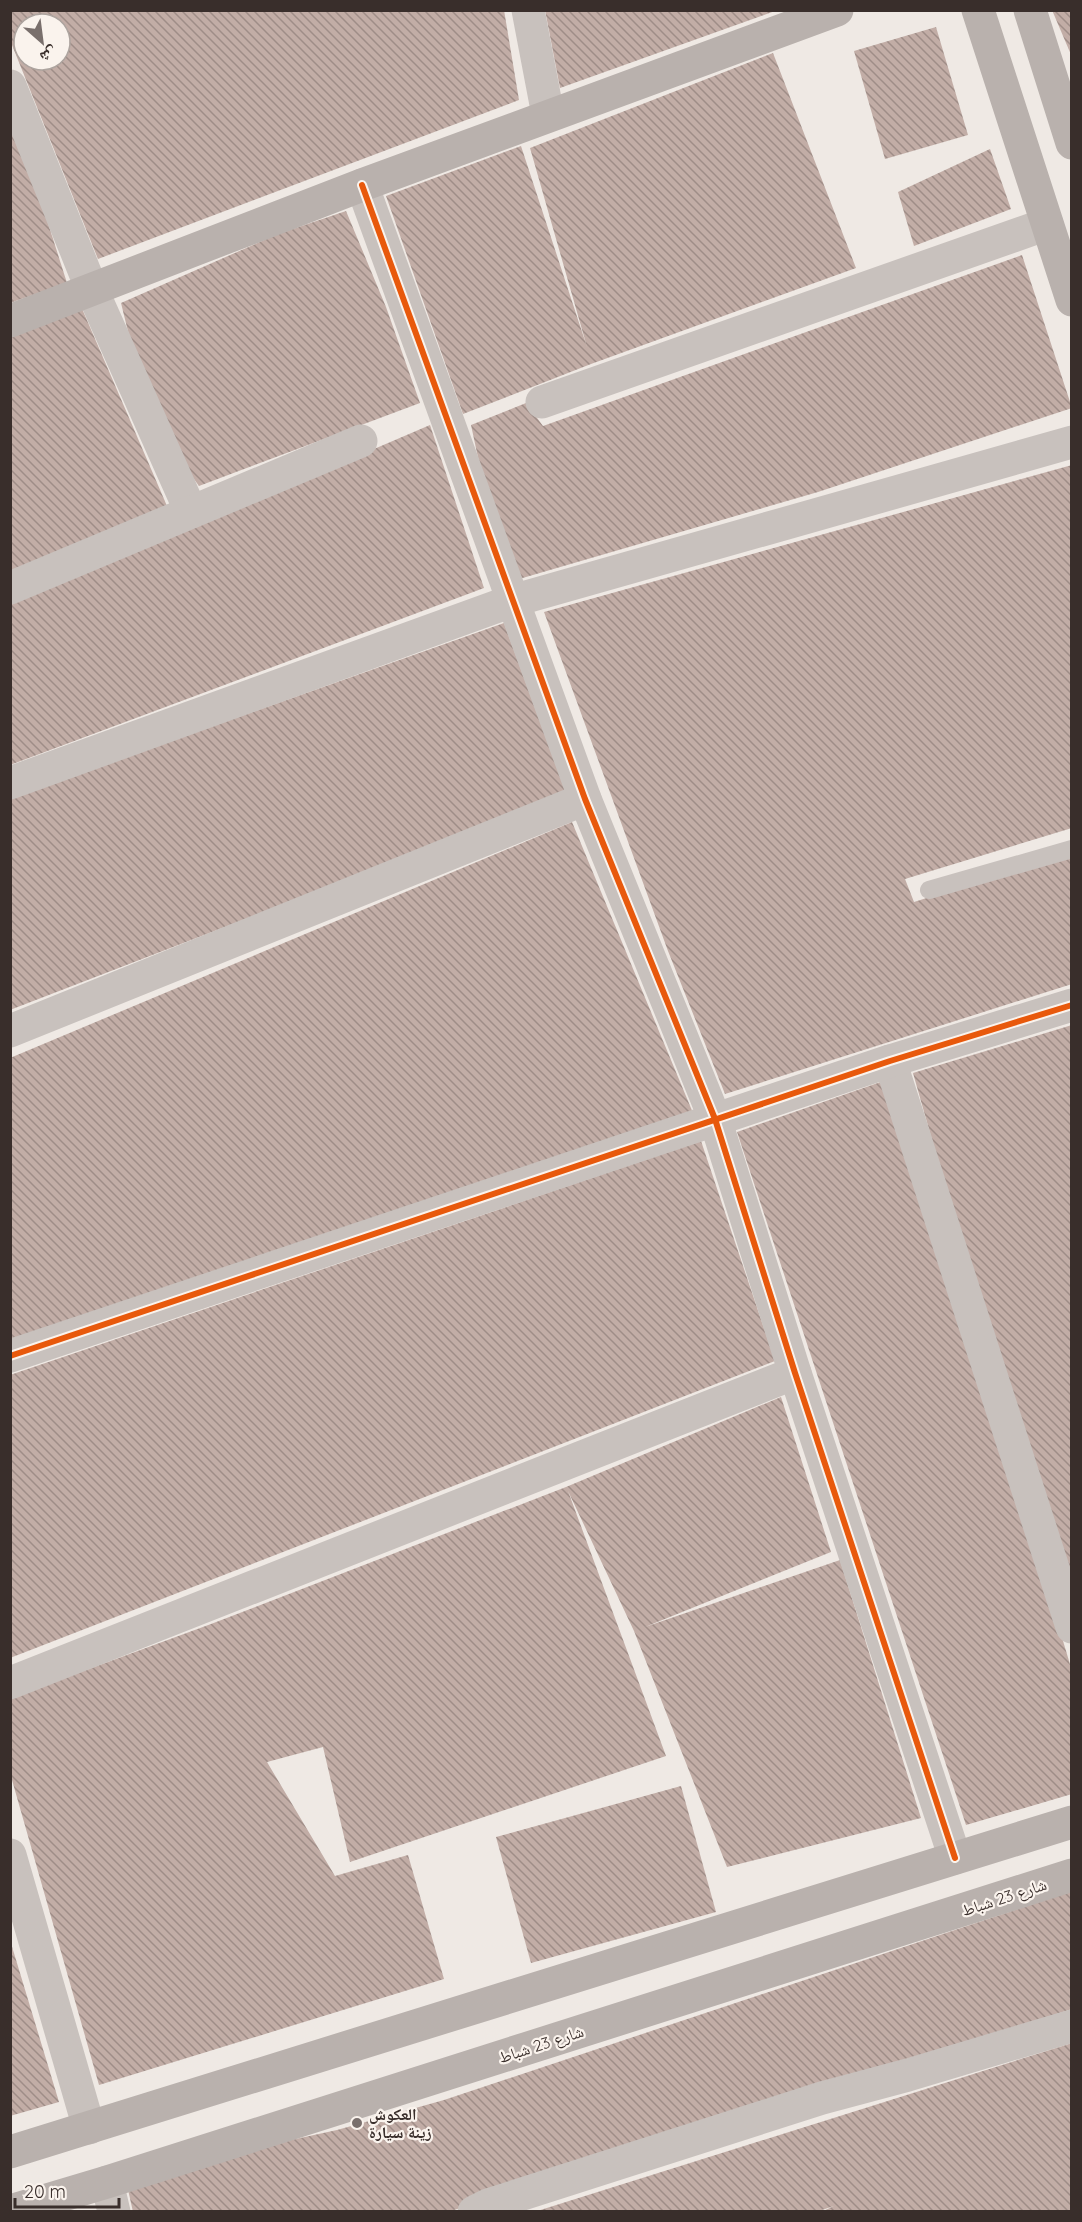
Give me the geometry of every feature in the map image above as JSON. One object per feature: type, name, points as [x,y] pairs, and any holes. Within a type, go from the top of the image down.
[{"type":"main road","points":[[10,321],[548,115],[837,10]]},
{"type":"main road","points":[[978,10],[1071,300]]},
{"type":"main road","points":[[1030,10],[1071,143]]},
{"type":"main road","points":[[10,2152],[1071,1822]]},
{"type":"main road","name":"شارع 23 شباط","points":[[10,2211],[110,2197],[1071,1875]]},
{"type":"street","points":[[528,10],[548,115]]},
{"type":"street","points":[[12,94],[92,290],[191,512]]},
{"type":"street","points":[[362,185],[585,799],[715,1119],[795,1373],[955,1858]]},
{"type":"street","points":[[542,402],[1047,224]]},
{"type":"street","points":[[10,588],[361,441]]},
{"type":"street","points":[[10,783],[512,601],[1071,442]]},
{"type":"street","points":[[10,1031],[585,799]]},
{"type":"street","points":[[10,1356],[890,1061],[1071,1005]]},
{"type":"street","points":[[890,1061],[1071,1627]]},
{"type":"street","points":[[10,1683],[795,1373]]},
{"type":"street","points":[[10,1855],[89,2128]]},
{"type":"street","points":[[474,2211],[822,2098],[1071,2026]]},
{"type":"lane","points":[[929,890],[1071,849]]},
{"type":"building","points":[[10,10],[504,10],[519,100],[98,259],[23,72],[72,72],[72,12],[12,12],[12,45]]},
{"type":"building","points":[[545,10],[775,10],[775,11],[560,88]]},
{"type":"building","points":[[1052,10],[1072,10],[1072,56],[1069,50]]},
{"type":"building","points":[[936,27],[968,135],[885,159],[854,51]]},
{"type":"building","points":[[773,53],[856,268],[591,364],[463,414],[386,196],[521,146],[587,347],[530,148]]},
{"type":"building","points":[[15,119],[67,283],[10,303],[10,121]]},
{"type":"building","points":[[990,149],[1011,209],[914,246],[898,192]]},
{"type":"building","points":[[346,211],[386,307],[420,403],[199,486],[149,417],[121,303],[278,234]]},
{"type":"building","points":[[1022,255],[1072,408],[818,492],[505,583],[471,425],[526,403],[543,426]]},
{"type":"building","points":[[77,297],[167,506],[10,572],[10,327]]},
{"type":"building","points":[[430,425],[484,588],[10,765],[10,605]]},
{"type":"building","points":[[1072,465],[1072,828],[905,879],[914,902],[1072,852],[1072,984],[725,1094],[668,951],[544,612]]},
{"type":"building","points":[[504,623],[567,795],[10,1010],[10,798]]},
{"type":"building","points":[[572,822],[698,1125],[10,1341],[10,1058]]},
{"type":"building","points":[[1072,1025],[1072,1611],[1055,1574],[913,1073]]},
{"type":"building","points":[[895,1077],[1072,1671],[1072,1794],[966,1825],[737,1132]]},
{"type":"building","points":[[701,1141],[775,1361],[10,1658],[10,1375]]},
{"type":"building","points":[[781,1397],[831,1552],[645,1627],[840,1560],[921,1818],[727,1867],[634,1631],[568,1491],[666,1756],[350,1862],[323,1747],[267,1762],[335,1876],[408,1855],[444,1979],[99,2085],[10,1773],[10,1698],[211,1624],[566,1487]]},
{"type":"building","points":[[681,1786],[716,1912],[531,1963],[496,1837]]},
{"type":"building","points":[[1072,1891],[1072,2009],[448,2212],[133,2212],[125,2176],[337,2130],[444,2100]]},
{"type":"building","points":[[10,1940],[59,2102],[10,2116]]},
{"type":"building","points":[[1072,2043],[1072,2212],[821,2212],[834,2206],[816,2212],[534,2212]]},
{"type":"cycle path","points":[[362,185],[585,799],[715,1119],[795,1373],[955,1858]]},
{"type":"cycle path","points":[[10,1356],[890,1061],[1072,1005]]},
{"type":"place","name":"العكوش زينة سيارة","points":[[357,2123]]}]
